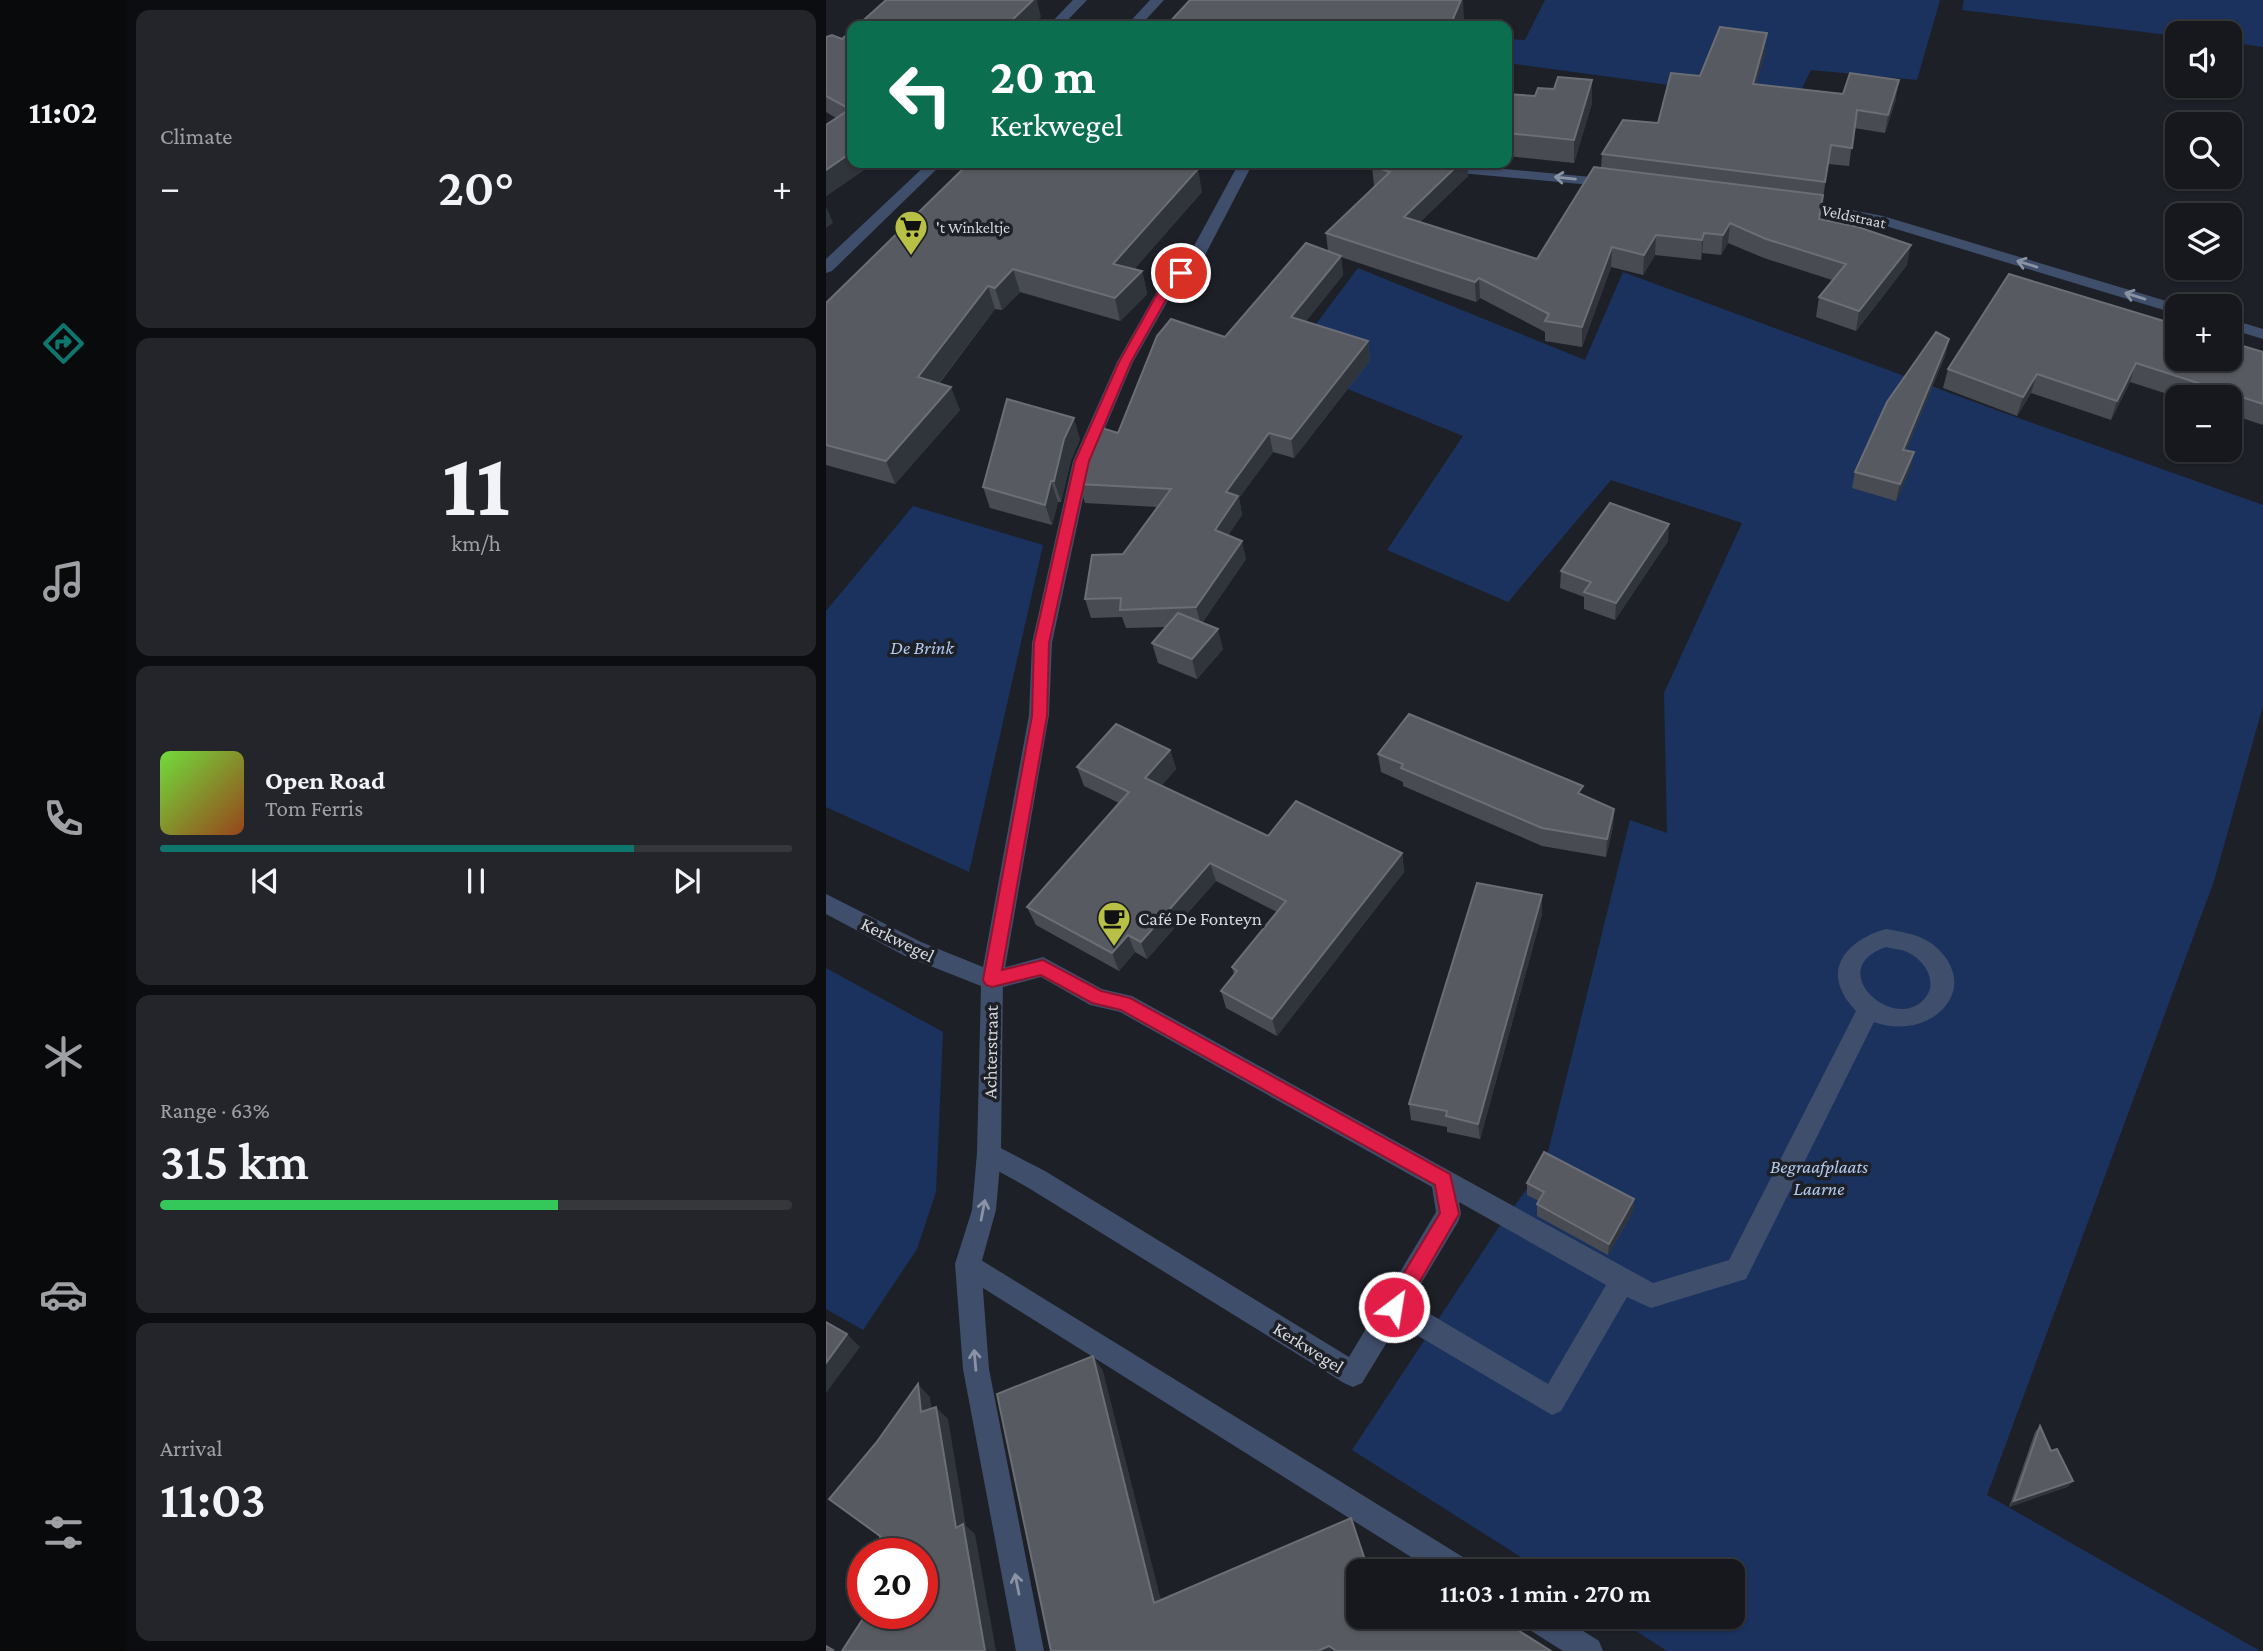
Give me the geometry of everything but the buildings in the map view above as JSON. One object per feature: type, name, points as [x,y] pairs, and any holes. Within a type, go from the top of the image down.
[{"type":"street","points":[[1060,21],[1080,0]]},
{"type":"street","points":[[1138,21],[1157,0]]},
{"type":"street","points":[[826,268],[931,168]]},
{"type":"street","name":"Achterstraat","points":[[1030,1651],[976,1369],[968,1264],[984,1210],[989,1153],[992,980],[1039,716],[1042,643],[1082,461],[1125,362],[1167,287],[1195,259],[1243,168]]},
{"type":"street","points":[[1450,168],[1628,184]]},
{"type":"street","name":"Veldstraat","points":[[1783,202],[1878,219],[2165,305]]},
{"type":"street","points":[[2242,328],[2263,334]]},
{"type":"street","name":"Kerkwegel","points":[[826,903],[914,949],[992,980]]},
{"type":"street","points":[[992,980],[1043,967],[1098,998],[1124,1003],[1651,1296],[1737,1270],[1869,1009]]},
{"type":"street","name":"Kerkwegel","points":[[989,1153],[1036,1179],[1353,1374],[1449,1214],[1443,1180]]},
{"type":"street","points":[[968,1264],[1440,1559]]},
{"type":"street","points":[[1394,1307],[1552,1402],[1623,1280]]},
{"type":"street","points":[[1554,1629],[1589,1651]]},
{"type":"green space","points":[[1545,0],[1940,0],[1917,80],[1811,70],[1795,102],[1512,64],[1512,39],[1525,40]]},
{"type":"green space","points":[[1964,0],[2263,0],[2263,47],[2242,44],[2242,21],[2165,21],[2165,35],[1962,10]]},
{"type":"green space","name":"Begraafplaats Laarne","points":[[1358,268],[1585,360],[1623,272],[2263,505],[2263,706],[2214,881],[1987,1495],[2260,1651],[1667,1651],[1633,1629],[1745,1629],[1745,1559],[1524,1559],[1352,1450],[1501,1224],[1545,1164],[1630,820],[1667,833],[1664,693],[1742,523],[1611,480],[1508,602],[1387,550],[1463,436],[1286,364]]},
{"type":"green space","name":"De Brink","points":[[913,506],[1043,545],[969,872],[826,807],[826,611]]},
{"type":"green space","points":[[826,968],[943,1032],[936,1192],[917,1249],[863,1330],[826,1309]]},
{"type":"place","name":"'t Winkeltje","points":[[911,257]]},
{"type":"place","name":"Café De Fonteyn","points":[[1114,948]]},
{"type":"route","points":[[1181,273],[1167,287],[1125,362],[1082,461],[1042,643],[1039,716],[992,980],[1043,967],[1098,998],[1124,1003],[1443,1180],[1449,1214],[1394,1307]]}]
